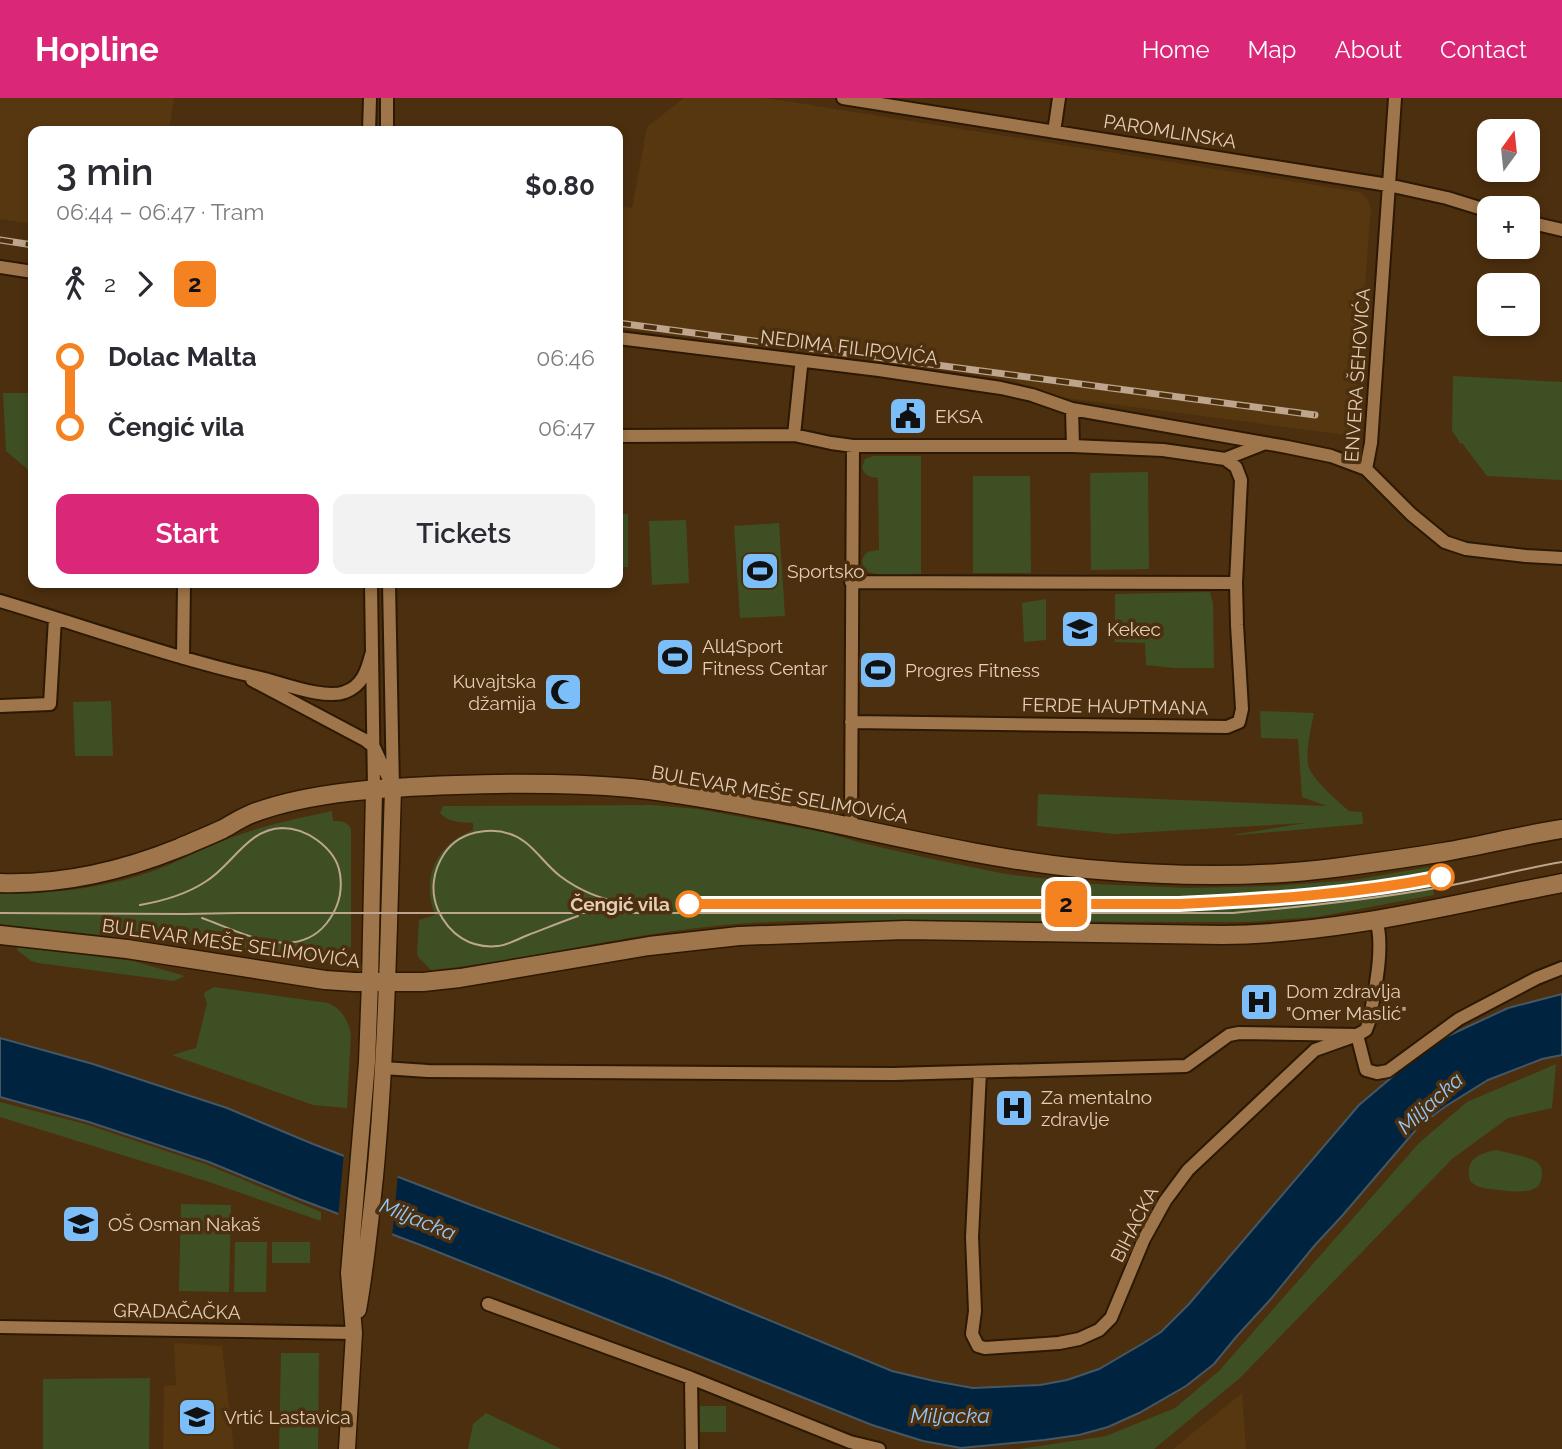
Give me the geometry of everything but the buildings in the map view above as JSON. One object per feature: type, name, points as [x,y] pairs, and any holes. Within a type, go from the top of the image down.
[{"type":"main road","name":"BULEVAR MEŠE SELIMOVIĆA","points":[[0,883],[41,882],[99,874],[154,857],[249,815],[281,805],[374,790],[484,785],[634,789],[726,802],[957,849],[1046,864],[1150,873],[1247,874],[1343,867],[1442,852],[1562,829]]},
{"type":"main road","name":"BULEVAR MEŠE SELIMOVIĆA","points":[[0,935],[127,949],[325,980],[379,982],[460,978],[649,946],[738,936],[905,930],[1263,935],[1376,920],[1562,883]]},
{"type":"street","points":[[369,126],[370,98]]},
{"type":"street","points":[[387,98],[387,126]]},
{"type":"street","name":"PAROMLINSKA","points":[[843,98],[898,103],[1054,132],[1388,185],[1477,207]]},
{"type":"street","points":[[1054,132],[1059,98]]},
{"type":"street","name":"ENVERA ŠEHOVIĆA","points":[[1395,98],[1371,443],[1366,469],[1411,514],[1446,542],[1466,549],[1562,558]]},
{"type":"street","points":[[1540,225],[1562,230]]},
{"type":"street","points":[[0,267],[28,271]]},
{"type":"street","name":"NEDIMA FILIPOVIĆA","points":[[623,339],[987,386],[1032,395],[1072,408],[1331,456],[1366,469]]},
{"type":"street","name":"NEDIMA FILIPOVIĆA","points":[[794,435],[801,367]]},
{"type":"street","points":[[1072,408],[1073,446]]},
{"type":"street","points":[[623,436],[794,435],[852,446],[1073,446],[1163,450],[1225,459],[1265,444]]},
{"type":"street","points":[[850,827],[852,446]]},
{"type":"street","name":"FERDE HAUPTMANA","points":[[851,722],[1227,727],[1239,722],[1242,709],[1237,583],[1241,480],[1236,467],[1225,459]]},
{"type":"street","points":[[851,582],[1237,583]]},
{"type":"street","points":[[183,658],[184,588]]},
{"type":"street","points":[[360,1247],[378,1140],[383,1068],[371,588]]},
{"type":"street","points":[[346,1449],[354,1333],[365,1274],[360,1247],[362,1134],[379,982],[393,789],[388,588]]},
{"type":"street","points":[[0,601],[244,676],[328,695],[345,692],[361,680],[367,671],[371,655]]},
{"type":"street","points":[[0,706],[50,704],[55,618]]},
{"type":"street","points":[[244,676],[350,731],[374,747],[393,789]]},
{"type":"street","points":[[383,1068],[428,1071],[893,1074],[1186,1066],[1230,1035],[1239,1033],[1357,1035],[1366,1030],[1378,969],[1379,929],[1376,920]]},
{"type":"street","points":[[1357,1035],[1366,1070],[1377,1073],[1388,1071],[1459,1019],[1537,978],[1562,968]]},
{"type":"street","name":"BIHAĆKA","points":[[980,1072],[972,1237],[975,1311],[972,1334],[976,1345],[982,1348],[1059,1343],[1079,1339],[1099,1330],[1111,1318],[1143,1239],[1165,1201],[1188,1170],[1315,1050],[1357,1035]]},
{"type":"street","points":[[488,1304],[691,1378],[850,1442],[879,1449]]},
{"type":"street","name":"GRADAČAČKA","points":[[0,1327],[354,1333]]},
{"type":"street","points":[[691,1378],[692,1449]]},
{"type":"shaded area","points":[[0,98],[174,98],[170,126],[28,126],[28,223],[0,219]]},
{"type":"shaded area","points":[[684,98],[766,98],[1360,192],[1367,198],[1371,208],[1353,436],[1043,395],[1016,381],[953,371],[623,329],[623,207],[632,208],[647,127]]},
{"type":"shaded area","name":"Vrtić Lastavica","points":[[174,1343],[222,1346],[234,1449],[163,1449],[164,1386],[176,1385]]},
{"type":"shaded area","points":[[1242,1393],[1246,1449],[1173,1449]]},
{"type":"green space","points":[[1453,376],[1562,382],[1562,480],[1487,476],[1452,431]]},
{"type":"green space","points":[[3,393],[28,393],[28,470],[6,451]]},
{"type":"green space","points":[[873,456],[921,456],[921,574],[876,574],[863,566],[865,554],[879,550],[878,478],[868,476],[862,467],[865,459]]},
{"type":"green space","points":[[1148,472],[1149,569],[1091,570],[1090,473]]},
{"type":"green space","points":[[973,476],[1030,476],[1031,573],[973,573]]},
{"type":"green space","points":[[623,514],[628,514],[628,567],[623,567]]},
{"type":"green space","points":[[686,520],[689,583],[652,585],[649,521]]},
{"type":"green space","name":"Sportsko","points":[[779,523],[785,616],[740,618],[734,526]]},
{"type":"green space","points":[[1210,592],[1213,603],[1214,668],[1146,665],[1145,643],[1115,642],[1115,594]]},
{"type":"green space","points":[[1046,599],[1046,640],[1024,642],[1022,603]]},
{"type":"green space","points":[[111,701],[113,756],[75,756],[73,702]]},
{"type":"green space","points":[[1260,711],[1314,713],[1308,752],[1310,770],[1325,789],[1349,811],[1362,812],[1363,824],[1226,836],[1305,823],[1115,834],[1037,826],[1038,794],[1327,806],[1302,797],[1298,739],[1261,738]]},
{"type":"green space","points":[[652,805],[698,809],[827,833],[1006,874],[1093,884],[1189,888],[1353,880],[1429,867],[1434,895],[1317,917],[1246,922],[765,922],[681,930],[441,969],[431,970],[419,958],[419,920],[435,915],[430,888],[435,864],[449,844],[473,830],[473,823],[455,821],[443,816],[440,813],[443,806]]},
{"type":"green space","points":[[332,811],[333,821],[344,822],[351,829],[351,946],[347,952],[332,954],[331,958],[337,960],[337,963],[208,943],[127,938],[0,924],[0,894],[70,890],[121,881],[245,833]]},
{"type":"green space","points":[[17,947],[133,961],[185,976],[174,981],[38,963],[31,961],[17,950]]},
{"type":"green space","points":[[214,987],[328,1003],[337,1008],[346,1019],[351,1033],[347,1108],[313,1105],[172,1055],[196,1048],[207,1003],[204,995]]},
{"type":"green space","points":[[1556,1064],[1552,1108],[1508,1118],[1452,1159],[1240,1378],[1154,1449],[1019,1449],[1106,1436],[1175,1408],[1219,1371],[1419,1143],[1467,1102]]},
{"type":"green space","points":[[0,1102],[85,1124],[205,1164],[321,1212],[321,1221],[209,1182],[0,1117]]},
{"type":"green space","points":[[1497,1150],[1538,1163],[1542,1173],[1538,1186],[1527,1191],[1513,1191],[1483,1188],[1472,1182],[1469,1169],[1473,1160],[1481,1154]]},
{"type":"green space","points":[[181,1204],[231,1205],[229,1292],[179,1291]]},
{"type":"green space","points":[[235,1242],[267,1242],[266,1292],[234,1292]]},
{"type":"green space","points":[[272,1242],[310,1242],[310,1263],[272,1263]]},
{"type":"green space","points":[[281,1353],[319,1353],[318,1449],[279,1449]]},
{"type":"green space","points":[[150,1378],[149,1449],[43,1449],[43,1379]]},
{"type":"green space","points":[[700,1406],[726,1406],[726,1432],[700,1432]]},
{"type":"green space","points":[[486,1413],[561,1449],[468,1449],[473,1424]]},
{"type":"water","name":"Miljacka","points":[[1562,994],[1562,1055],[1542,1059],[1488,1080],[1419,1126],[1214,1364],[1186,1386],[1139,1413],[1108,1427],[1079,1435],[961,1448],[923,1441],[872,1425],[209,1162],[89,1122],[0,1097],[0,1038],[93,1064],[227,1108],[313,1144],[667,1278],[892,1371],[973,1388],[1040,1385],[1067,1380],[1099,1369],[1161,1332],[1189,1304],[1359,1105],[1423,1051],[1508,1008]]},
{"type":"pier","points":[[344,1152],[398,1173],[392,1238],[338,1218]]},
{"type":"tram line","points":[[140,905],[174,897],[197,887],[215,875],[249,841],[270,830],[286,828],[309,835],[325,847],[337,864],[341,881],[339,900],[326,924],[313,935],[282,943],[249,936],[202,918]]},
{"type":"tram line","points":[[578,916],[509,943],[478,945],[454,933],[438,910],[433,888],[437,867],[451,845],[460,839],[482,832],[505,833],[525,842],[555,872],[576,887],[601,898],[628,904]]},
{"type":"tram line","points":[[0,913],[1233,913],[1411,892],[1562,862]]},
{"type":"tram line","name":"2","points":[[689,904],[1179,904],[1255,901],[1341,893],[1441,877]]},
{"type":"tram line","points":[[1174,904],[1265,900]]},
{"type":"railway","points":[[0,240],[28,244]]},
{"type":"railway","points":[[623,324],[1315,415]]},
{"type":"place","name":"EKSA","points":[[908,416]]},
{"type":"place","name":"Sportsko","points":[[760,571]]},
{"type":"place","name":"Kekec","points":[[1080,629]]},
{"type":"place","name":"All4Sport Fitness Centar","points":[[675,657]]},
{"type":"place","name":"Progres Fitness","points":[[878,670]]},
{"type":"place","name":"Kuvajtska džamija","points":[[563,692]]},
{"type":"place","name":"Čengić vila","points":[[689,904]]},
{"type":"place","name":"Dom zdravlja \"Omer Maslić\"","points":[[1259,1002]]},
{"type":"place","name":"Za mentalno zdravlje","points":[[1014,1108]]},
{"type":"place","name":"OŠ Osman Nakaš","points":[[81,1224]]},
{"type":"place","name":"Vrtić Lastavica","points":[[197,1417]]}]
